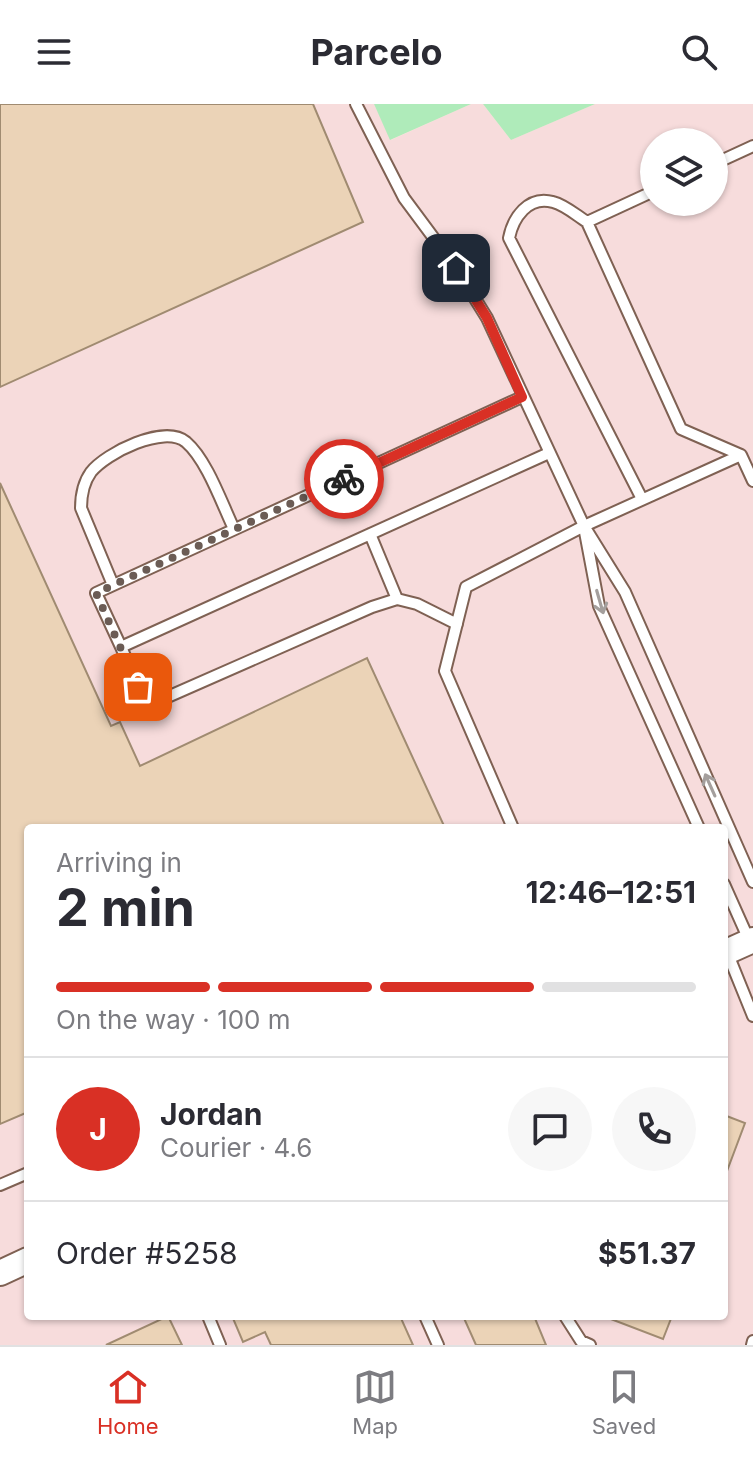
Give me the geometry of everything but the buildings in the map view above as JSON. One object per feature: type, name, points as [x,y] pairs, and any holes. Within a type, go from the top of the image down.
[{"type":"street","points":[[0,1273],[24,1262]]},
{"type":"lane","points":[[356,104],[404,198],[456,268],[487,318],[584,526],[625,592],[727,824]]},
{"type":"lane","points":[[728,158],[753,146]]},
{"type":"lane","points":[[587,222],[640,197]]},
{"type":"lane","points":[[642,499],[509,238],[512,222],[521,210],[536,202],[550,200],[587,222],[681,429],[741,455],[753,481]]},
{"type":"lane","points":[[457,624],[417,604],[397,599],[372,607],[147,706],[96,593],[522,397]]},
{"type":"lane","points":[[113,585],[81,508],[81,497],[93,470],[141,441],[172,435],[185,442],[202,462],[234,529]]},
{"type":"lane","points":[[121,647],[549,453]]},
{"type":"lane","points":[[511,824],[445,671],[466,587],[584,526],[741,455]]},
{"type":"lane","points":[[584,526],[599,606],[697,824]]},
{"type":"lane","points":[[370,534],[397,599]]},
{"type":"lane","points":[[728,825],[753,882]]},
{"type":"lane","points":[[728,901],[753,1016]]},
{"type":"lane","points":[[0,1185],[24,1175]]},
{"type":"lane","points":[[210,1320],[220,1345]]},
{"type":"lane","points":[[427,1320],[438,1345]]},
{"type":"lane","points":[[568,1320],[581,1341],[590,1345]]},
{"type":"shaded area","points":[[0,104],[374,104],[391,140],[471,104],[483,104],[511,140],[595,104],[753,104],[753,1345],[0,1345]]},
{"type":"green space","points":[[374,104],[471,104],[390,140]]},
{"type":"green space","points":[[483,104],[595,104],[511,140]]},
{"type":"way so far","points":[[138,687],[96,593],[344,479]]},
{"type":"route","points":[[344,479],[522,397],[487,318],[456,268]]}]
